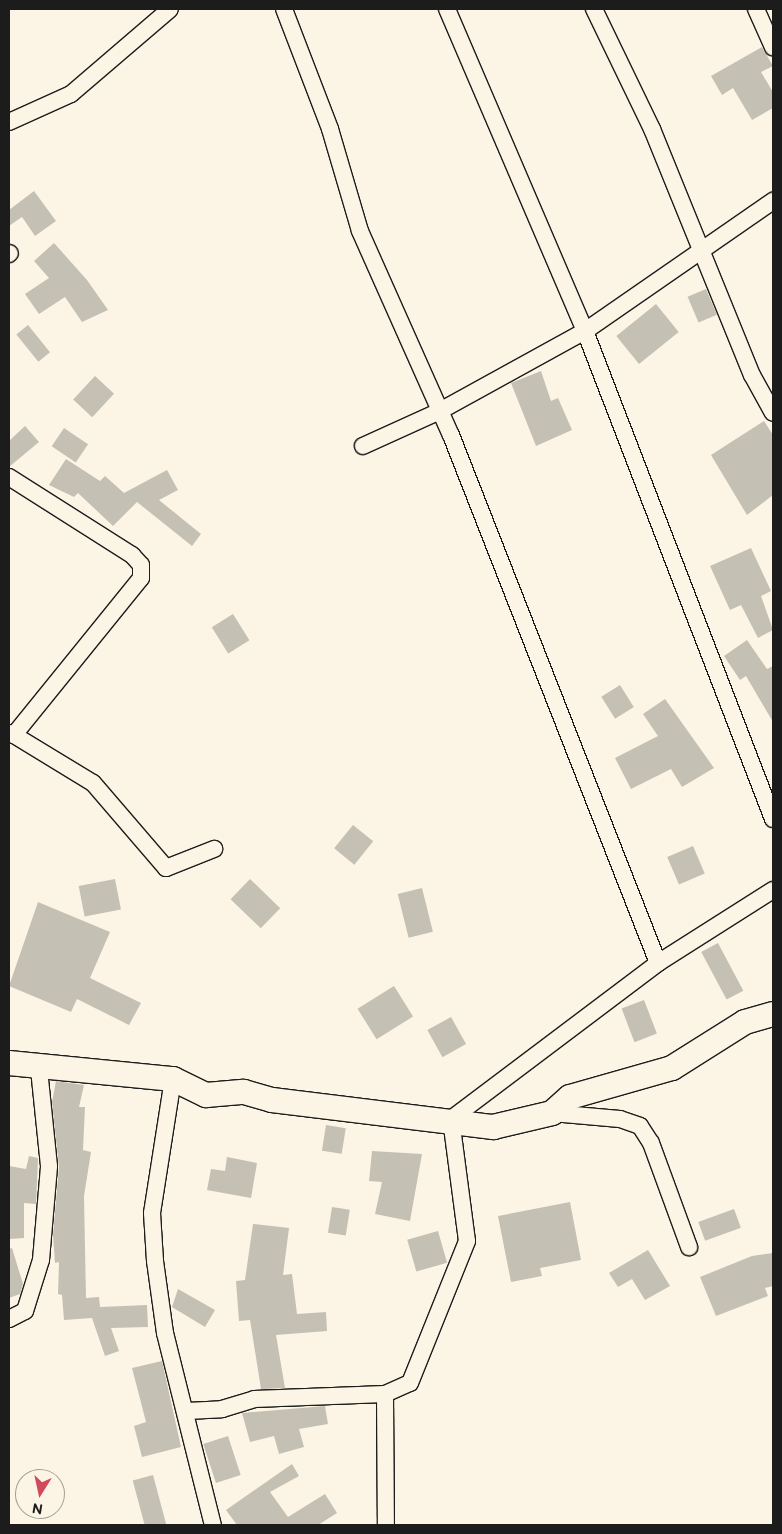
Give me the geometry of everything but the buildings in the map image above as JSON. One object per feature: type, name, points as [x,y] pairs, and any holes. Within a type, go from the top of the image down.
[{"type":"street","points":[[9,122],[71,94],[170,9]]},
{"type":"street","points":[[284,9],[330,129],[360,231],[440,411],[658,963]]},
{"type":"street","points":[[447,9],[585,331],[773,819]]},
{"type":"street","points":[[594,9],[702,250],[752,376],[773,413]]},
{"type":"street","points":[[756,9],[773,47]]},
{"type":"street","points":[[363,446],[440,411],[585,331],[773,201]]},
{"type":"street","points":[[9,477],[141,565],[141,578],[112,620],[12,734],[93,783],[166,868],[214,849]]},
{"type":"street","points":[[451,1119],[658,963],[773,890]]},
{"type":"street","points":[[552,1112],[570,1097],[672,1068],[745,1022],[773,1014]]},
{"type":"street","points":[[9,1063],[39,1069],[174,1079],[206,1095],[244,1092],[272,1100],[451,1119],[493,1127],[552,1112],[620,1119],[640,1126],[651,1142],[689,1247]]},
{"type":"street","points":[[9,1319],[25,1312],[41,1260],[48,1207],[49,1166],[39,1069]]},
{"type":"street","points":[[174,1079],[152,1213],[165,1332],[213,1525]]},
{"type":"street","points":[[186,1411],[222,1409],[264,1398],[385,1394],[410,1383],[467,1241],[451,1119]]},
{"type":"street","points":[[385,1394],[386,1525]]}]
